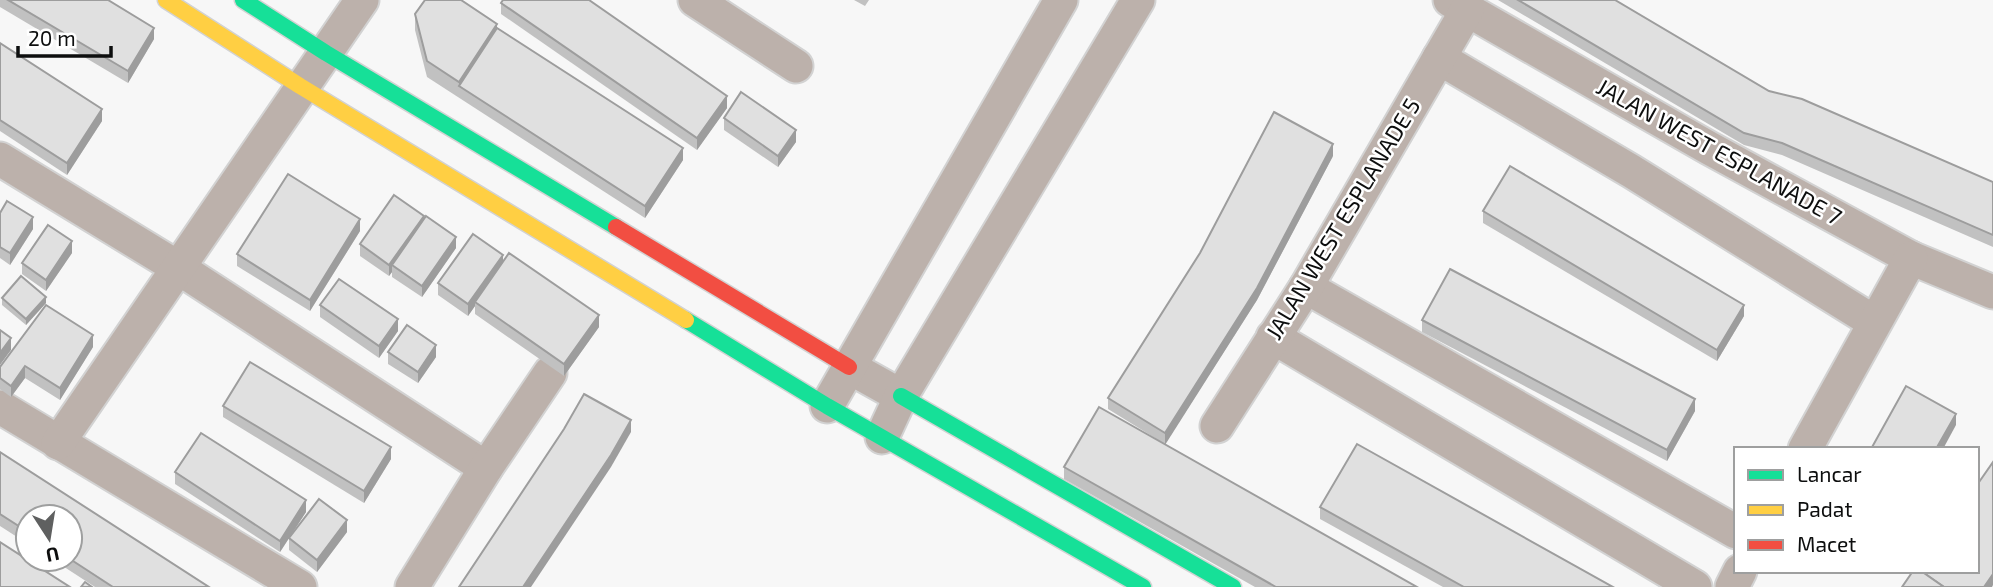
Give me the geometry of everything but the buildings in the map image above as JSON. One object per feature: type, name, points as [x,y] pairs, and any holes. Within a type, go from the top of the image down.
[{"type":"street","points":[[166,0],[300,86],[827,406],[1143,587]]},
{"type":"street","points":[[243,0],[326,53],[849,367],[1233,587]]},
{"type":"street","points":[[58,443],[300,86],[362,0]]},
{"type":"street","points":[[827,406],[1060,0]]},
{"type":"street","points":[[882,437],[901,396],[1138,0]]},
{"type":"street","points":[[715,5],[796,65]]},
{"type":"street","name":"JALAN WEST ESPLANADE 5","points":[[1217,426],[1306,287],[1439,58],[1459,5]]},
{"type":"street","name":"JALAN WEST ESPLANADE 7","points":[[1459,5],[1709,148],[1911,258],[1993,292]]},
{"type":"street","points":[[1439,58],[1631,171],[1874,322]]},
{"type":"street","points":[[0,159],[177,267],[486,468]]},
{"type":"street","points":[[1806,447],[1911,258]]},
{"type":"street","points":[[1306,287],[1734,531]]},
{"type":"street","points":[[1273,337],[1695,587]]},
{"type":"street","points":[[412,587],[486,468],[550,373]]},
{"type":"street","points":[[0,407],[300,587]]},
{"type":"traffic: fast","points":[[243,0],[326,53],[616,227]]},
{"type":"traffic: fast","points":[[686,320],[827,406],[1143,587]]},
{"type":"traffic: fast","points":[[901,396],[1233,587]]},
{"type":"traffic: slow","points":[[166,0],[300,86],[686,320]]},
{"type":"traffic: jam","points":[[616,227],[849,367]]}]
